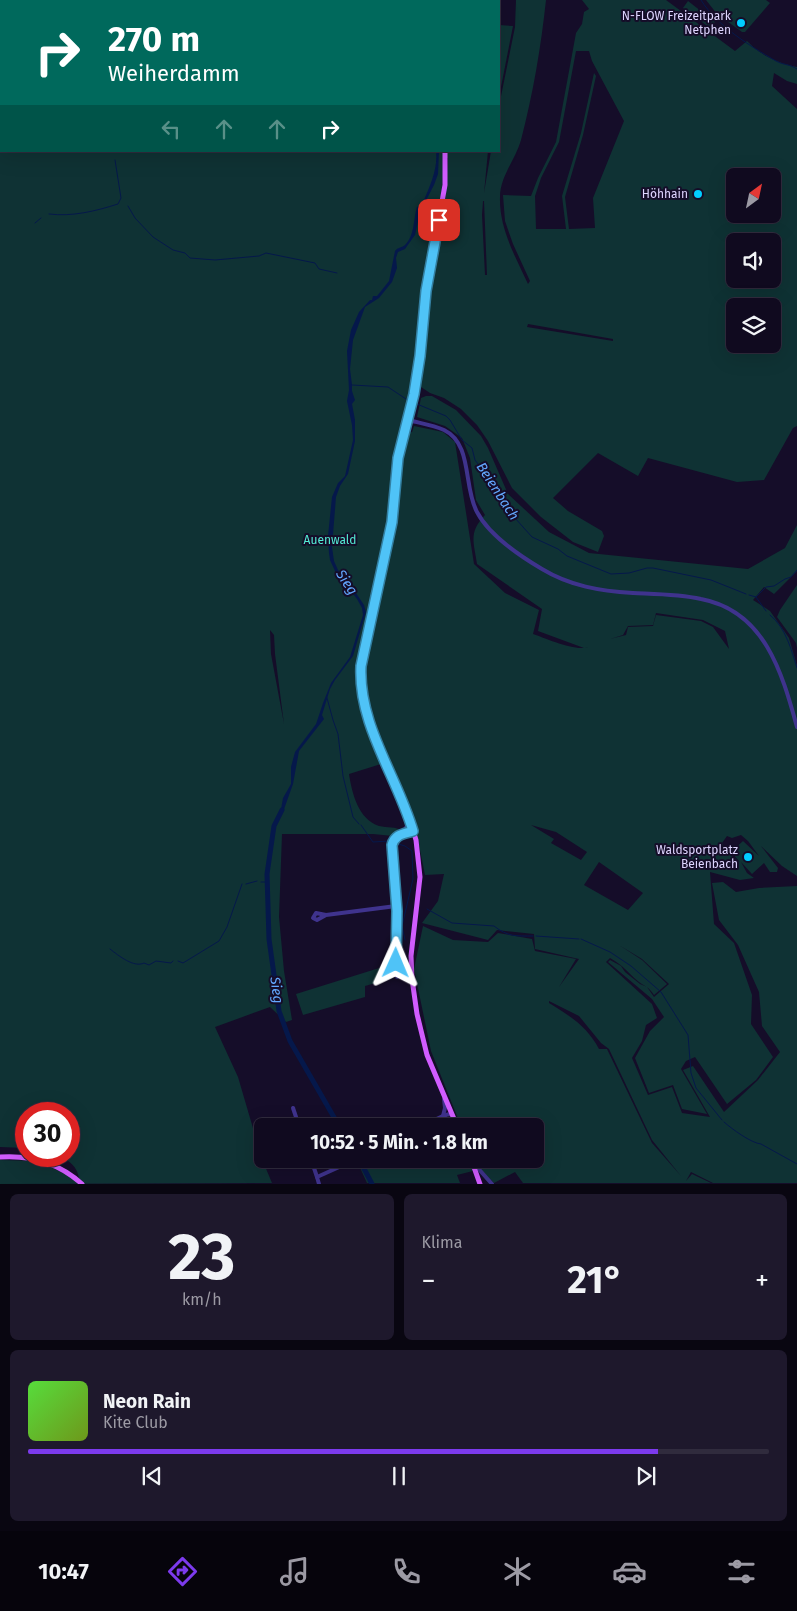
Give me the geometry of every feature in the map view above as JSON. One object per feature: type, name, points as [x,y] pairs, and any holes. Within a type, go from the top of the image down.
[{"type":"main road","points":[[445,152],[444,185],[426,291],[420,356],[414,394],[398,458],[392,522],[363,651],[361,681],[364,706],[369,722],[408,814],[413,831],[420,877],[411,956],[412,980],[417,1014],[427,1055],[454,1118]]},
{"type":"main road","points":[[0,1157],[40,1160],[64,1170],[82,1184]]},
{"type":"main road","points":[[474,1168],[480,1184]]},
{"type":"street","points":[[408,420],[439,428],[455,438],[463,456],[477,514],[504,542],[545,571],[567,582],[593,588],[702,599],[725,606],[741,616],[758,634],[774,658],[782,677],[797,727]]},
{"type":"street","points":[[402,834],[407,826],[408,814]]},
{"type":"street","points":[[397,977],[396,906],[392,845],[396,837],[413,831]]},
{"type":"street","points":[[326,915],[396,906]]},
{"type":"street","points":[[444,1097],[445,1108],[441,1117],[449,1117],[452,1114]]},
{"type":"street","points":[[293,1108],[296,1118]]},
{"type":"street","points":[[314,1168],[319,1184]]},
{"type":"street","points":[[317,1177],[337,1168]]},
{"type":"street","points":[[478,1168],[492,1184]]},
{"type":"green space","name":"Auenwald","points":[[516,0],[546,0],[542,35],[525,123],[519,147],[505,175],[500,197],[500,208],[505,231],[528,284],[530,281],[505,221],[503,195],[531,196],[556,142],[576,33],[582,24],[584,12],[589,9],[582,0],[666,0],[735,51],[747,41],[770,58],[797,67],[797,84],[787,81],[774,73],[772,86],[797,109],[797,426],[793,428],[764,480],[737,482],[648,458],[638,476],[598,453],[553,498],[568,511],[602,531],[604,536],[598,552],[573,542],[541,517],[512,488],[488,441],[477,425],[461,409],[418,385],[435,250],[445,202],[448,158],[444,158],[442,195],[423,285],[424,295],[416,367],[397,457],[389,526],[359,659],[360,702],[376,743],[381,764],[349,774],[354,797],[366,818],[379,826],[400,829],[402,831],[393,836],[373,834],[282,834],[279,917],[284,971],[292,1020],[286,1022],[270,1007],[215,1027],[238,1077],[254,1132],[254,1168],[266,1168],[272,1183],[0,1184],[0,1160],[15,1160],[15,1167],[50,1167],[79,1179],[74,1167],[80,1167],[80,1102],[15,1102],[15,1148],[0,1147],[0,152],[488,152],[484,193],[491,152],[500,152],[500,101],[515,27]],"holes":[[[576,51],[589,51],[592,61],[624,121],[593,198],[595,228],[569,229],[565,197],[583,135],[596,76],[594,73],[581,133],[562,196],[566,229],[536,229],[535,196],[541,178],[559,142]],[[484,201],[487,275],[485,275]],[[528,324],[613,339],[613,341],[527,327]],[[270,630],[274,635],[284,724],[271,654]]]},
{"type":"green space","name":"N-FLOW Freizeitpark Netphen","points":[[706,0],[766,0],[770,3],[745,32],[742,32],[717,14]]},
{"type":"green space","points":[[688,1],[715,22],[710,28],[683,8]]},
{"type":"green space","points":[[500,25],[513,26],[500,92]]},
{"type":"green space","points":[[426,396],[432,396],[456,410],[481,436],[508,494],[549,532],[589,553],[748,569],[785,548],[797,525],[797,571],[774,594],[764,587],[753,600],[770,611],[789,638],[797,666],[797,876],[782,866],[761,846],[778,868],[777,872],[770,872],[764,863],[752,874],[741,862],[747,873],[754,878],[740,880],[710,872],[714,924],[734,943],[752,995],[751,1024],[773,1057],[756,1080],[727,1104],[695,1057],[686,1061],[681,1069],[707,1114],[682,1109],[673,1085],[649,1093],[635,1058],[650,1031],[664,1017],[652,999],[608,962],[610,960],[621,966],[625,972],[647,987],[615,961],[610,958],[606,962],[652,1004],[657,1018],[646,1025],[642,1041],[632,1058],[648,1095],[672,1087],[682,1113],[710,1117],[683,1070],[693,1066],[724,1112],[758,1080],[780,1052],[762,1026],[759,992],[738,945],[719,920],[712,883],[723,882],[736,892],[759,888],[797,886],[797,1183],[713,1183],[691,1172],[686,1181],[692,1174],[711,1183],[523,1183],[515,1172],[494,1183],[479,1168],[544,1168],[544,1118],[458,1118],[431,1051],[414,969],[423,926],[453,940],[488,942],[498,933],[532,939],[535,951],[576,959],[559,987],[579,959],[535,949],[534,934],[497,930],[488,940],[422,923],[438,901],[444,874],[425,875],[416,830],[365,699],[363,679],[365,659],[392,539],[399,496],[401,461],[408,433],[412,432],[414,426],[443,432],[455,442],[474,564],[505,593],[539,610],[533,634],[568,646],[584,648],[538,631],[542,609],[477,564],[473,538],[476,527],[485,515],[476,500],[470,458],[462,438],[445,426],[417,417],[421,398]],"holes":[[[656,613],[703,620],[725,631],[729,649],[713,627],[701,621],[656,615],[653,626],[628,627],[626,635],[610,639],[623,635],[628,626],[653,625]],[[531,825],[556,832],[587,852],[581,860],[551,843],[554,839]],[[741,835],[748,841],[759,856],[743,841],[731,852],[740,862],[728,853],[722,843],[727,836],[732,838]],[[599,862],[643,893],[628,910],[584,885]],[[619,945],[642,959],[669,984],[654,997],[647,987],[654,995],[667,984],[642,960]],[[549,1001],[579,1016],[601,1043],[609,1049],[652,1140],[681,1176],[652,1143],[607,1049],[599,1049],[583,1028],[571,1017],[549,1003]]]},
{"type":"green space","points":[[797,585],[797,648],[796,643],[777,617]]},
{"type":"green space","points":[[392,964],[393,978],[365,986],[365,997],[303,1015],[296,994]]},
{"type":"green space","points":[[360,1168],[472,1168],[473,1171],[457,1175],[460,1183],[367,1183]]},
{"type":"water","points":[[436,152],[439,152],[438,174],[420,212],[415,235],[405,249],[398,252],[396,258],[397,268],[392,282],[379,298],[365,307],[353,340],[350,369],[352,391],[355,400],[352,404],[355,420],[355,441],[348,474],[340,486],[336,497],[332,547],[334,561],[338,570],[364,605],[366,612],[353,656],[330,689],[322,715],[324,719],[299,751],[293,784],[283,812],[280,815],[283,798],[291,784],[291,767],[295,752],[316,724],[331,683],[350,657],[363,615],[362,608],[357,599],[335,571],[330,560],[328,536],[332,497],[338,483],[345,476],[353,440],[347,401],[349,390],[347,351],[351,330],[359,312],[372,300],[373,296],[377,296],[389,281],[395,251],[405,245],[411,237],[417,207],[423,202],[433,177]]},
{"type":"waterway","points":[[701,0],[716,18],[735,35],[776,61],[797,69]]},
{"type":"waterway","points":[[49,214],[84,213],[118,204],[121,198],[115,160]]},
{"type":"waterway","points":[[128,206],[135,218],[153,237],[173,250],[185,253],[190,258],[215,260],[259,256],[266,253],[315,263],[319,269],[337,273]]},
{"type":"waterway","points":[[35,223],[41,218]]},
{"type":"waterway","name":"Beienbach","points":[[352,385],[388,387],[409,401]]},
{"type":"waterway","name":"Beienbach","points":[[412,402],[446,416],[450,420],[462,440],[472,448],[475,460],[501,494],[506,508],[532,537],[558,549],[567,556],[611,574],[629,573],[653,568],[711,580],[746,594]]},
{"type":"waterway","points":[[756,597],[766,587],[774,586],[791,577],[797,570]]},
{"type":"waterway","name":"Beienbach","points":[[749,595],[756,597],[766,611]]},
{"type":"waterway","name":"Beienbach","points":[[770,615],[784,632],[797,668]]},
{"type":"waterway","points":[[327,698],[338,734],[343,776],[353,817],[359,824]]},
{"type":"waterway","name":"Sieg","points":[[282,810],[274,826],[267,874],[269,939],[279,1011],[290,1041],[334,1118]]},
{"type":"waterway","points":[[361,825],[373,842],[389,841]]},
{"type":"waterway","points":[[395,843],[405,846],[412,851],[413,879],[402,926],[405,940]]},
{"type":"waterway","points":[[246,884],[257,881]]},
{"type":"waterway","name":"Sieg","points":[[261,882],[267,882]]},
{"type":"waterway","points":[[178,961],[183,963],[219,941],[227,927],[242,884]]},
{"type":"waterway","points":[[427,909],[452,923],[494,926],[512,935],[533,936]]},
{"type":"waterway","points":[[536,936],[579,939]]},
{"type":"waterway","points":[[581,939],[610,952],[631,966],[661,992],[688,1035],[691,1073],[696,1088],[722,1120]]},
{"type":"waterway","points":[[110,949],[136,964],[144,963],[149,965],[156,961],[171,963],[173,961]]},
{"type":"waterway","points":[[724,1122],[747,1138],[797,1164]]},
{"type":"waterway","name":"Sieg","points":[[364,1168],[372,1184]]},
{"type":"place","name":"N-FLOW Freizeitpark Netphen","points":[[741,23]]},
{"type":"place","name":"Höhhain","points":[[698,194]]},
{"type":"place","name":"Waldsportplatz Beienbach","points":[[748,857]]},
{"type":"route","points":[[396,963],[397,911],[392,845],[397,836],[413,831],[402,797],[366,713],[361,690],[361,666],[392,522],[395,477],[414,394],[432,249],[439,220]]}]
